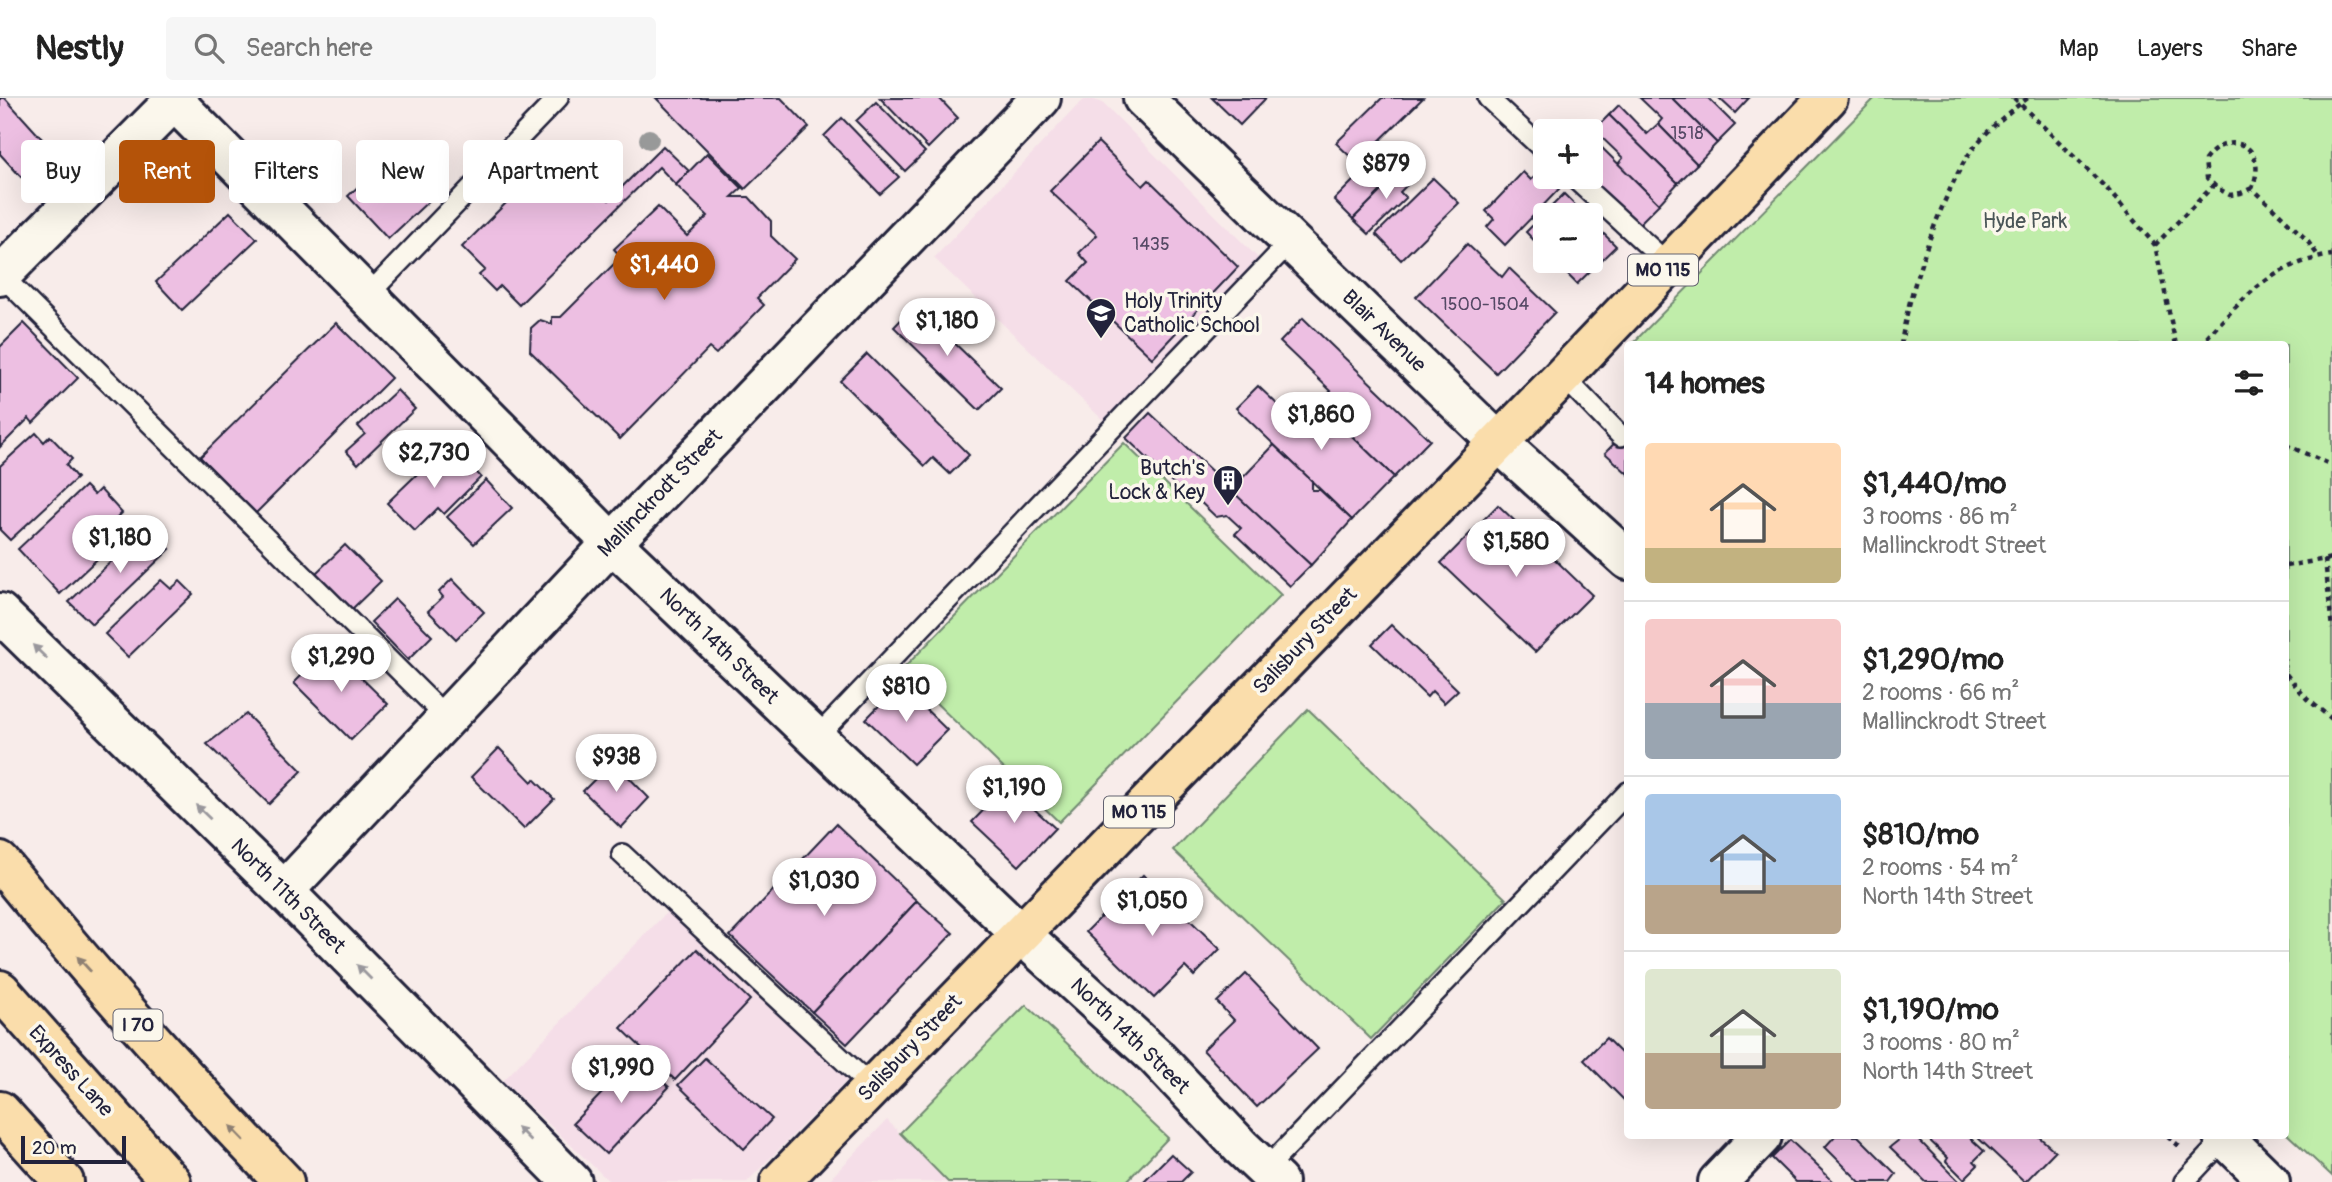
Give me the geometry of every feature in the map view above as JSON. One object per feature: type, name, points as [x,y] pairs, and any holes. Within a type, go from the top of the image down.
[{"type":"main road","name":"Salisbury Street","points":[[780,1182],[1563,376],[1828,98]]},
{"type":"main road","name":"I 70","points":[[0,862],[90,972],[284,1182]]},
{"type":"main road","name":"Express Lane","points":[[0,990],[171,1182]]},
{"type":"main road","points":[[0,1111],[64,1182]]},
{"type":"street","name":"Mallinckrodt Street","points":[[284,891],[612,543],[1041,98]]},
{"type":"street","name":"Blair Avenue","points":[[1143,98],[1498,442],[1624,556]]},
{"type":"street","name":"North 14th Street","points":[[174,99],[612,543],[1021,934],[1156,1056],[1271,1176]]},
{"type":"street","points":[[0,275],[174,99]]},
{"type":"street","name":"North 11th Street","points":[[0,613],[284,891],[572,1182]]},
{"type":"street","points":[[1718,1182],[1759,1139]]},
{"type":"street","points":[[2226,1139],[2270,1182]]},
{"type":"lane","points":[[367,296],[558,98]]},
{"type":"lane","points":[[1488,98],[1533,140]]},
{"type":"lane","points":[[1586,189],[1668,264]]},
{"type":"lane","points":[[815,739],[1291,241]]},
{"type":"lane","points":[[0,275],[446,717]]},
{"type":"lane","points":[[1563,376],[1621,436]]},
{"type":"lane","points":[[1271,1176],[1624,796]]},
{"type":"lane","points":[[622,854],[872,1087]]},
{"type":"lane","points":[[2184,1182],[2222,1139]]},
{"type":"path","points":[[2014,98],[2108,190],[2155,244],[2175,341]]},
{"type":"path","points":[[1902,341],[1919,273],[1940,214],[1964,162],[1986,133],[2028,98]]},
{"type":"path","points":[[2231,142],[2248,148],[2257,160],[2258,174],[2252,188],[2230,195],[2207,178],[2205,160],[2213,148],[2231,142]]},
{"type":"path","points":[[2155,244],[2214,185]]},
{"type":"path","points":[[2252,188],[2306,239],[2319,257]]},
{"type":"path","points":[[2204,341],[2236,306],[2270,276],[2290,266],[2332,255]]},
{"type":"path","points":[[2289,446],[2332,465]]},
{"type":"path","points":[[2289,565],[2332,558]]},
{"type":"path","points":[[2325,559],[2332,629]]},
{"type":"path","points":[[2289,678],[2307,699],[2332,719]]},
{"type":"path","points":[[2171,1139],[2183,1150]]},
{"type":"shaded area","name":"Holy Trinity Catholic School","points":[[1092,99],[1103,103],[1259,259],[1104,421],[934,258],[1076,107],[1084,100]]},
{"type":"shaded area","points":[[669,910],[848,1079],[747,1182],[610,1182],[503,1081]]},
{"type":"shaded area","points":[[887,1120],[948,1182],[827,1182]]},
{"type":"green space","name":"Hyde Park","points":[[1875,98],[2332,98],[2332,1176],[2289,1136],[2289,341],[1635,341]]},
{"type":"green space","points":[[1124,443],[1281,595],[1059,822],[902,670]]},
{"type":"green space","points":[[1308,709],[1506,899],[1371,1039],[1173,850]]},
{"type":"green space","points":[[1026,1005],[1168,1138],[1126,1182],[948,1182],[900,1133]]},
{"type":"building","points":[[0,98],[5,98],[43,140],[21,140],[21,177],[0,154]]},
{"type":"building","points":[[656,98],[781,98],[809,127],[745,189]]},
{"type":"building","points":[[880,98],[939,98],[958,118],[928,148]]},
{"type":"building","points":[[1212,98],[1266,98],[1240,125]]},
{"type":"building","points":[[1382,98],[1423,98],[1357,163],[1336,143]]},
{"type":"building","points":[[1640,98],[1672,98],[1717,143],[1697,164],[1658,124],[1662,119]]},
{"type":"building","points":[[1672,98],[1708,98],[1735,125],[1717,143]]},
{"type":"building","points":[[1719,98],[1749,98],[1735,113]]},
{"type":"building","points":[[876,102],[925,152],[905,171],[856,121]]},
{"type":"building","points":[[1619,105],[1647,134],[1658,124],[1697,164],[1678,183],[1609,115]]},
{"type":"building","points":[[1609,115],[1678,183],[1659,204],[1618,164],[1623,158],[1603,139],[1603,121]]},
{"type":"building","points":[[842,118],[899,177],[880,194],[824,136]]},
{"type":"building","name":"Holy Trinity Catholic School","points":[[1098,142],[1143,186],[1149,180],[1238,267],[1152,358],[1070,281],[1088,263],[1079,253],[1097,235],[1050,191]]},
{"type":"building","points":[[663,146],[689,171],[676,185],[659,167],[623,202],[623,186]]},
{"type":"building","points":[[1385,149],[1391,155],[1396,150],[1409,163],[1353,219],[1334,200]]},
{"type":"building","points":[[1603,149],[1659,204],[1636,227],[1597,189],[1603,189]]},
{"type":"building","points":[[707,153],[742,188],[732,197],[749,197],[771,221],[771,236],[795,259],[757,298],[764,305],[716,354],[709,348],[620,439],[530,351],[531,328],[540,320],[552,324],[552,317],[561,317],[621,257],[614,249],[658,207],[687,236],[708,216],[676,185]]},
{"type":"building","points":[[1409,163],[1419,173],[1400,192],[1406,198],[1369,234],[1353,219]]},
{"type":"building","points":[[1523,172],[1531,180],[1533,178],[1533,189],[1559,189],[1546,203],[1533,203],[1533,216],[1505,245],[1487,227],[1494,219],[1486,211]]},
{"type":"building","points":[[1433,178],[1459,203],[1401,260],[1376,234]]},
{"type":"building","points":[[356,189],[356,203],[427,203],[388,239],[348,196]]},
{"type":"building","points":[[1564,194],[1573,203],[1555,203]]},
{"type":"building","points":[[506,203],[622,203],[519,305],[500,286],[495,291],[479,275],[485,270],[462,247]]},
{"type":"building","points":[[230,212],[257,239],[182,310],[156,282]]},
{"type":"building","points":[[1533,225],[1533,239],[1526,232]]},
{"type":"building","points":[[1603,233],[1616,246],[1603,259]]},
{"type":"building","points":[[1467,244],[1502,277],[1509,268],[1555,312],[1496,373],[1416,297]]},
{"type":"building","points":[[1566,273],[1588,273],[1577,284]]},
{"type":"building","points":[[915,305],[1001,388],[979,410],[894,327]]},
{"type":"building","points":[[1303,318],[1430,440],[1394,477],[1319,404],[1331,391],[1280,342]]},
{"type":"building","points":[[24,323],[78,378],[33,423],[29,418],[0,447],[0,347]]},
{"type":"building","points":[[336,323],[391,378],[256,513],[200,457]]},
{"type":"building","points":[[867,354],[969,455],[950,474],[933,458],[925,466],[840,381]]},
{"type":"building","points":[[1258,386],[1299,425],[1319,404],[1394,477],[1352,520],[1236,408]]},
{"type":"building","points":[[397,390],[415,409],[358,464],[346,451],[365,434],[358,426]]},
{"type":"building","name":"Butch's Lock & Key","points":[[1150,413],[1311,565],[1290,586],[1235,534],[1241,528],[1227,515],[1216,517],[1193,495],[1190,499],[1126,438]]},
{"type":"building","points":[[36,433],[44,442],[50,436],[72,459],[66,465],[77,478],[10,540],[0,530],[0,466]]},
{"type":"building","points":[[1624,433],[1624,470],[1605,453]]},
{"type":"building","points":[[1274,445],[1312,481],[1312,490],[1320,490],[1352,520],[1311,565],[1231,490]]},
{"type":"building","points":[[442,450],[459,466],[465,460],[481,477],[444,514],[438,508],[415,531],[387,503]]},
{"type":"building","points":[[486,480],[512,508],[474,544],[447,517]]},
{"type":"building","points":[[85,486],[94,495],[100,489],[122,513],[116,519],[127,531],[60,594],[18,549]]},
{"type":"building","points":[[1498,505],[1592,595],[1535,652],[1441,563]]},
{"type":"building","points":[[148,526],[170,549],[92,624],[69,602]]},
{"type":"building","points":[[345,545],[381,581],[352,609],[316,573]]},
{"type":"building","points":[[452,579],[484,612],[456,639],[428,611],[443,597],[439,592]]},
{"type":"building","points":[[161,580],[171,589],[180,581],[193,594],[128,657],[105,634]]},
{"type":"building","points":[[395,599],[432,636],[408,660],[371,622]]},
{"type":"building","points":[[1391,625],[1458,690],[1444,703],[1432,691],[1427,697],[1372,644]]},
{"type":"building","points":[[330,647],[388,704],[351,740],[294,683]]},
{"type":"building","points":[[900,684],[947,730],[913,764],[866,719]]},
{"type":"building","points":[[246,714],[302,771],[269,804],[207,744]]},
{"type":"building","points":[[499,748],[532,782],[534,779],[554,799],[524,829],[471,777]]},
{"type":"building","points":[[613,761],[649,798],[621,828],[583,791]]},
{"type":"building","points":[[1008,785],[1055,828],[1019,866],[972,822]]},
{"type":"building","points":[[836,824],[917,901],[812,1012],[730,936]]},
{"type":"building","points":[[1143,875],[1220,949],[1194,976],[1185,967],[1154,998],[1086,932]]},
{"type":"building","points":[[917,901],[953,933],[847,1044],[812,1012]]},
{"type":"building","points":[[697,949],[750,1000],[675,1080],[621,1028]]},
{"type":"building","points":[[1246,974],[1318,1049],[1257,1107],[1203,1050],[1234,1020],[1217,1002]]},
{"type":"building","points":[[1606,1038],[1624,1056],[1624,1100],[1584,1060]]},
{"type":"building","points":[[637,1057],[669,1087],[606,1154],[573,1123]]},
{"type":"building","points":[[705,1058],[772,1119],[744,1149],[678,1085]]},
{"type":"building","points":[[1832,1139],[1861,1139],[1896,1174],[1890,1182],[1860,1182],[1825,1147]]},
{"type":"building","points":[[1900,1139],[1918,1139],[1960,1182],[1926,1182],[1890,1147]]},
{"type":"building","points":[[1928,1139],[1971,1139],[1984,1151],[1974,1161],[1978,1165],[1964,1179],[1946,1161],[1948,1158]]},
{"type":"building","points":[[1979,1139],[2041,1139],[2055,1151],[2025,1182]]},
{"type":"building","points":[[1790,1140],[1834,1182],[1796,1182],[1772,1158]]},
{"type":"building","points":[[1171,1154],[1191,1172],[1181,1182],[1143,1182]]},
{"type":"place","name":"Holy Trinity Catholic School","points":[[1101,340]]},
{"type":"place","name":"Butch's Lock & Key","points":[[1228,507]]}]
